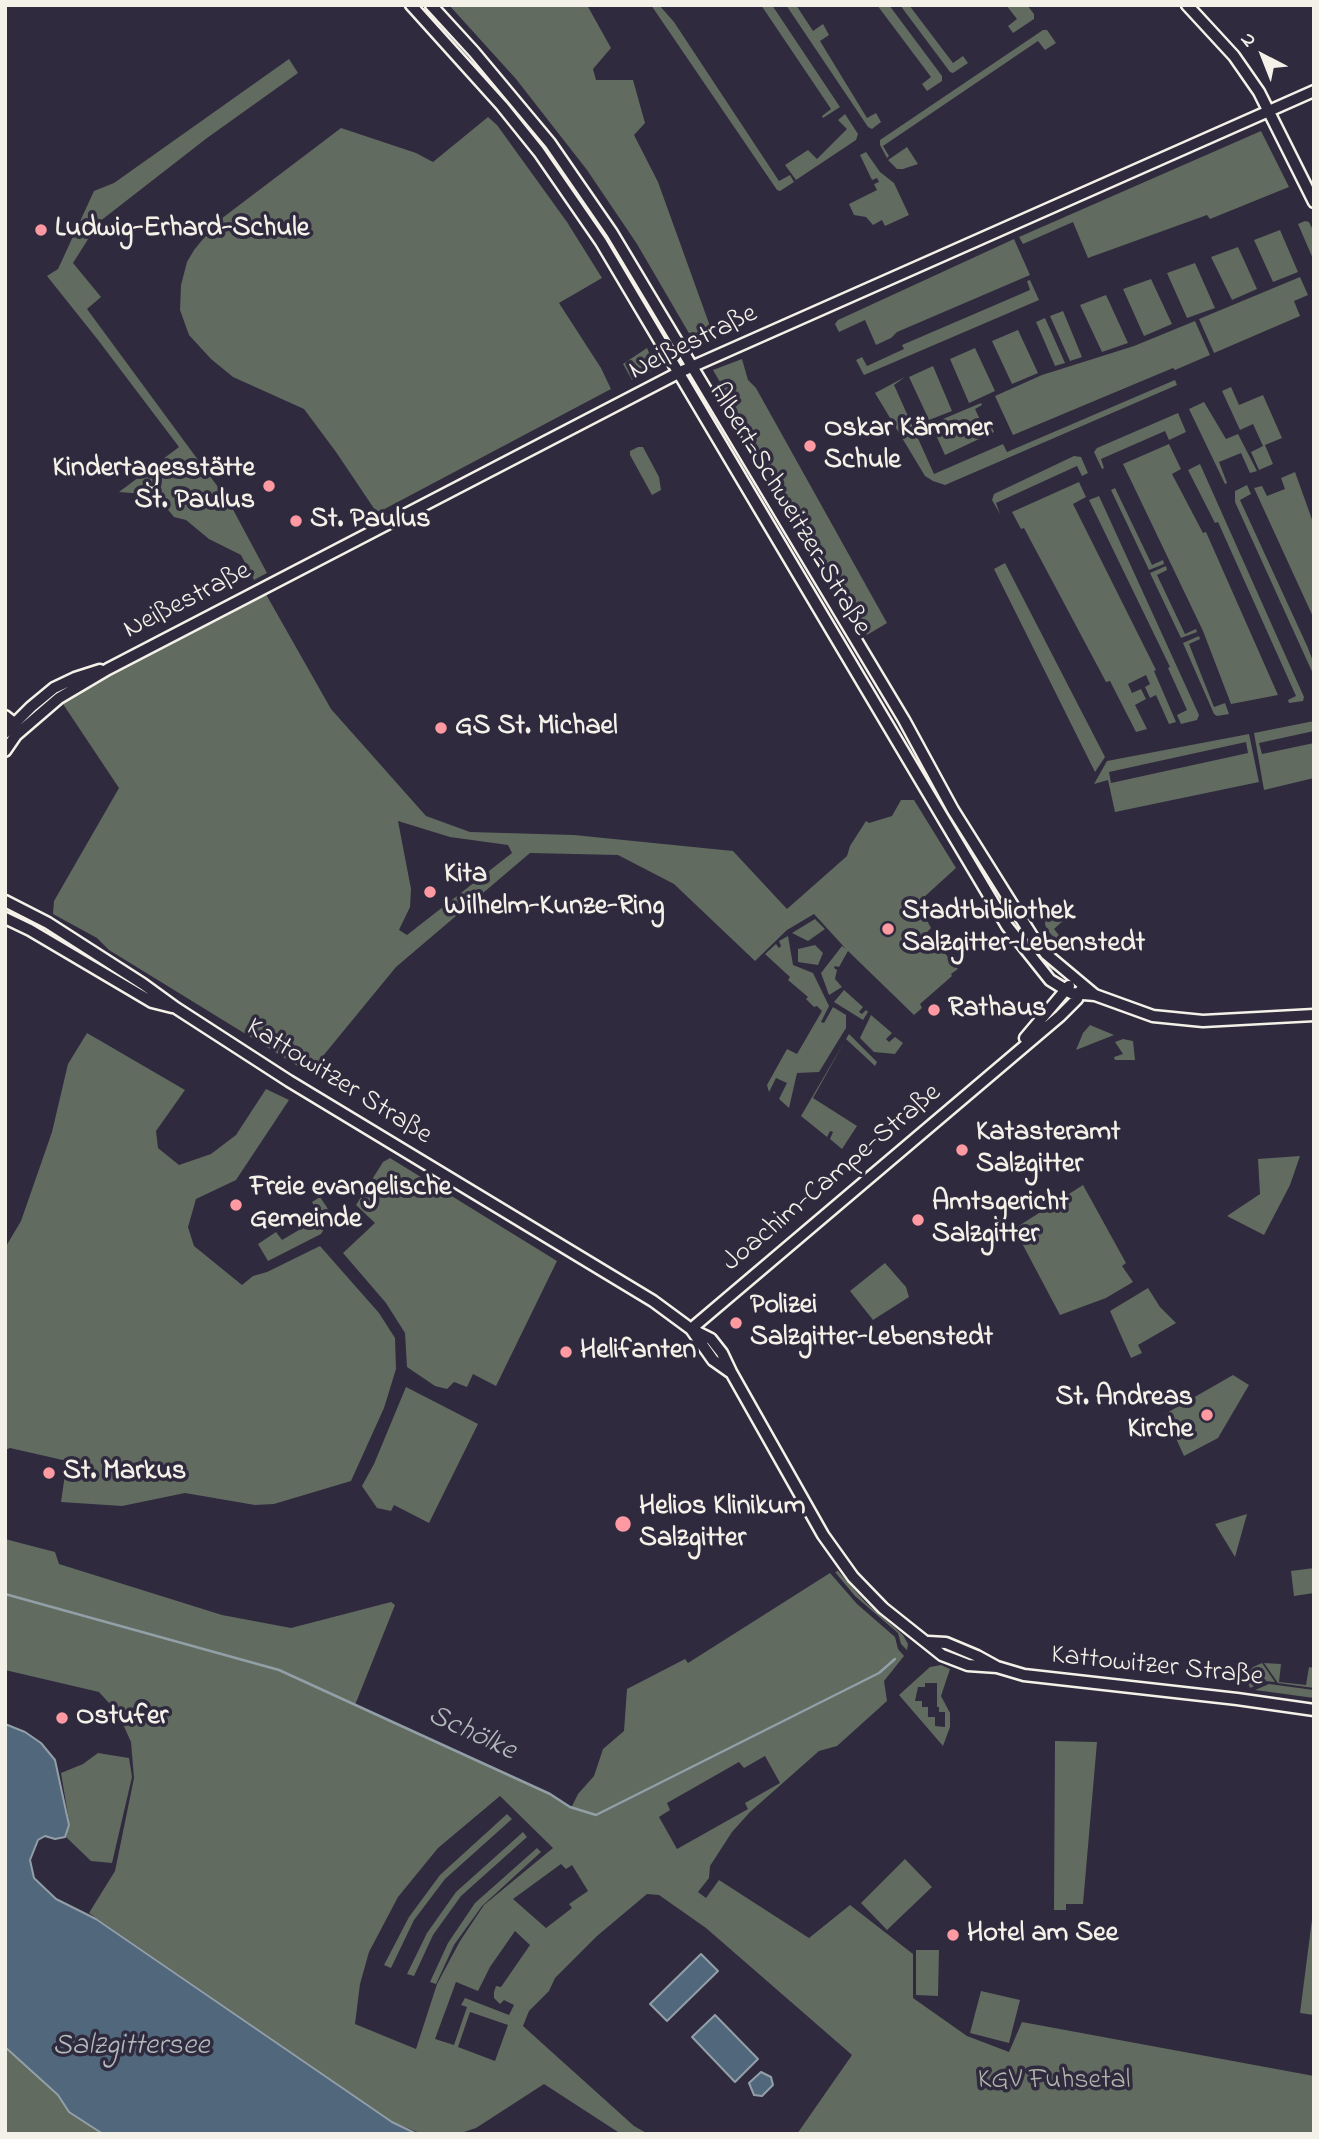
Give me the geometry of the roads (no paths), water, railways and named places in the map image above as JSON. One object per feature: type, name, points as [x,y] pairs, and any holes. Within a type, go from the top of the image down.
[{"type":"street","name":"Albert-Schweitzer-Straße","points":[[411,5],[502,106],[539,152],[601,242],[1007,926],[1046,976],[1065,990],[1080,989]]},
{"type":"street","name":"Albert-Schweitzer-Straße","points":[[431,5],[550,143],[619,243],[904,720],[953,810],[1046,954],[1080,989],[1144,1013],[1178,1020],[1210,1021],[1314,1015]]},
{"type":"street","points":[[1187,5],[1234,56],[1259,92],[1314,202]]},
{"type":"street","name":"Neißestraße","points":[[5,751],[9,733],[59,698],[108,669],[680,372],[1314,91]]},
{"type":"street","name":"Neißestraße","points":[[9,720],[54,688],[75,677],[108,669]]},
{"type":"street","points":[[9,720],[9,733]]},
{"type":"street","points":[[991,897],[1013,905]]},
{"type":"street","name":"Kattowitzer Straße","points":[[5,901],[48,923],[143,984],[176,1009],[348,1117],[653,1301],[691,1329],[703,1350],[731,1373],[839,1560],[883,1608],[942,1655],[968,1665],[997,1667],[1024,1675],[1314,1710]]},
{"type":"street","name":"Kattowitzer Straße","points":[[5,918],[152,1002],[176,1009]]},
{"type":"street","name":"Joachim-Campe-Straße","points":[[691,1329],[1060,1016],[1080,989]]},
{"type":"street","name":"Joachim-Campe-Straße","points":[[1003,1062],[1065,990]]},
{"type":"water","name":"Salzgittersee","points":[[5,1724],[25,1732],[41,1743],[55,1760],[69,1825],[65,1837],[55,1839],[45,1836],[38,1840],[30,1860],[34,1878],[56,1899],[96,1919],[392,2122],[417,2134],[103,2134],[69,2112],[58,2095],[5,2047]]},
{"type":"water","points":[[701,1954],[718,1971],[667,2021],[650,2004]]},
{"type":"water","points":[[715,2015],[758,2059],[735,2082],[692,2037]]},
{"type":"water","points":[[761,2072],[771,2077],[773,2085],[762,2096],[754,2095],[749,2083]]},
{"type":"waterway","name":"Schölke","points":[[5,1594],[279,1670],[550,1794],[570,1807],[596,1815],[879,1673],[895,1659]]},
{"type":"place","name":"Ludwig-Erhard-Schule","points":[[41,230]]},
{"type":"place","name":"Oskar Kämmer Schule","points":[[810,446]]},
{"type":"place","name":"Kindertagesstätte St. Paulus","points":[[269,486]]},
{"type":"place","name":"St. Paulus","points":[[296,521]]},
{"type":"place","name":"GS St. Michael","points":[[441,728]]},
{"type":"place","name":"Kita Wilhelm-Kunze-Ring","points":[[430,892]]},
{"type":"place","name":"Stadtbibliothek Salzgitter-Lebenstedt","points":[[888,929]]},
{"type":"place","name":"Rathaus","points":[[934,1010]]},
{"type":"place","name":"Katasteramt Salzgitter","points":[[962,1150]]},
{"type":"place","name":"Freie evangelische Gemeinde","points":[[236,1205]]},
{"type":"place","name":"Amtsgericht Salzgitter","points":[[918,1220]]},
{"type":"place","name":"Polizei Salzgitter-Lebenstedt","points":[[736,1323]]},
{"type":"place","name":"Helifanten","points":[[566,1352]]},
{"type":"place","name":"St. Andreas Kirche","points":[[1207,1415]]},
{"type":"place","name":"St. Markus","points":[[49,1473]]},
{"type":"place","name":"Helios Klinikum Salzgitter","points":[[623,1524]]},
{"type":"place","name":"Ostufer","points":[[62,1718]]},
{"type":"place","name":"Hotel am See","points":[[953,1935]]},
{"type":"park label","name":"KGV Fuhsetal","points":[[1054,2082]]}]
